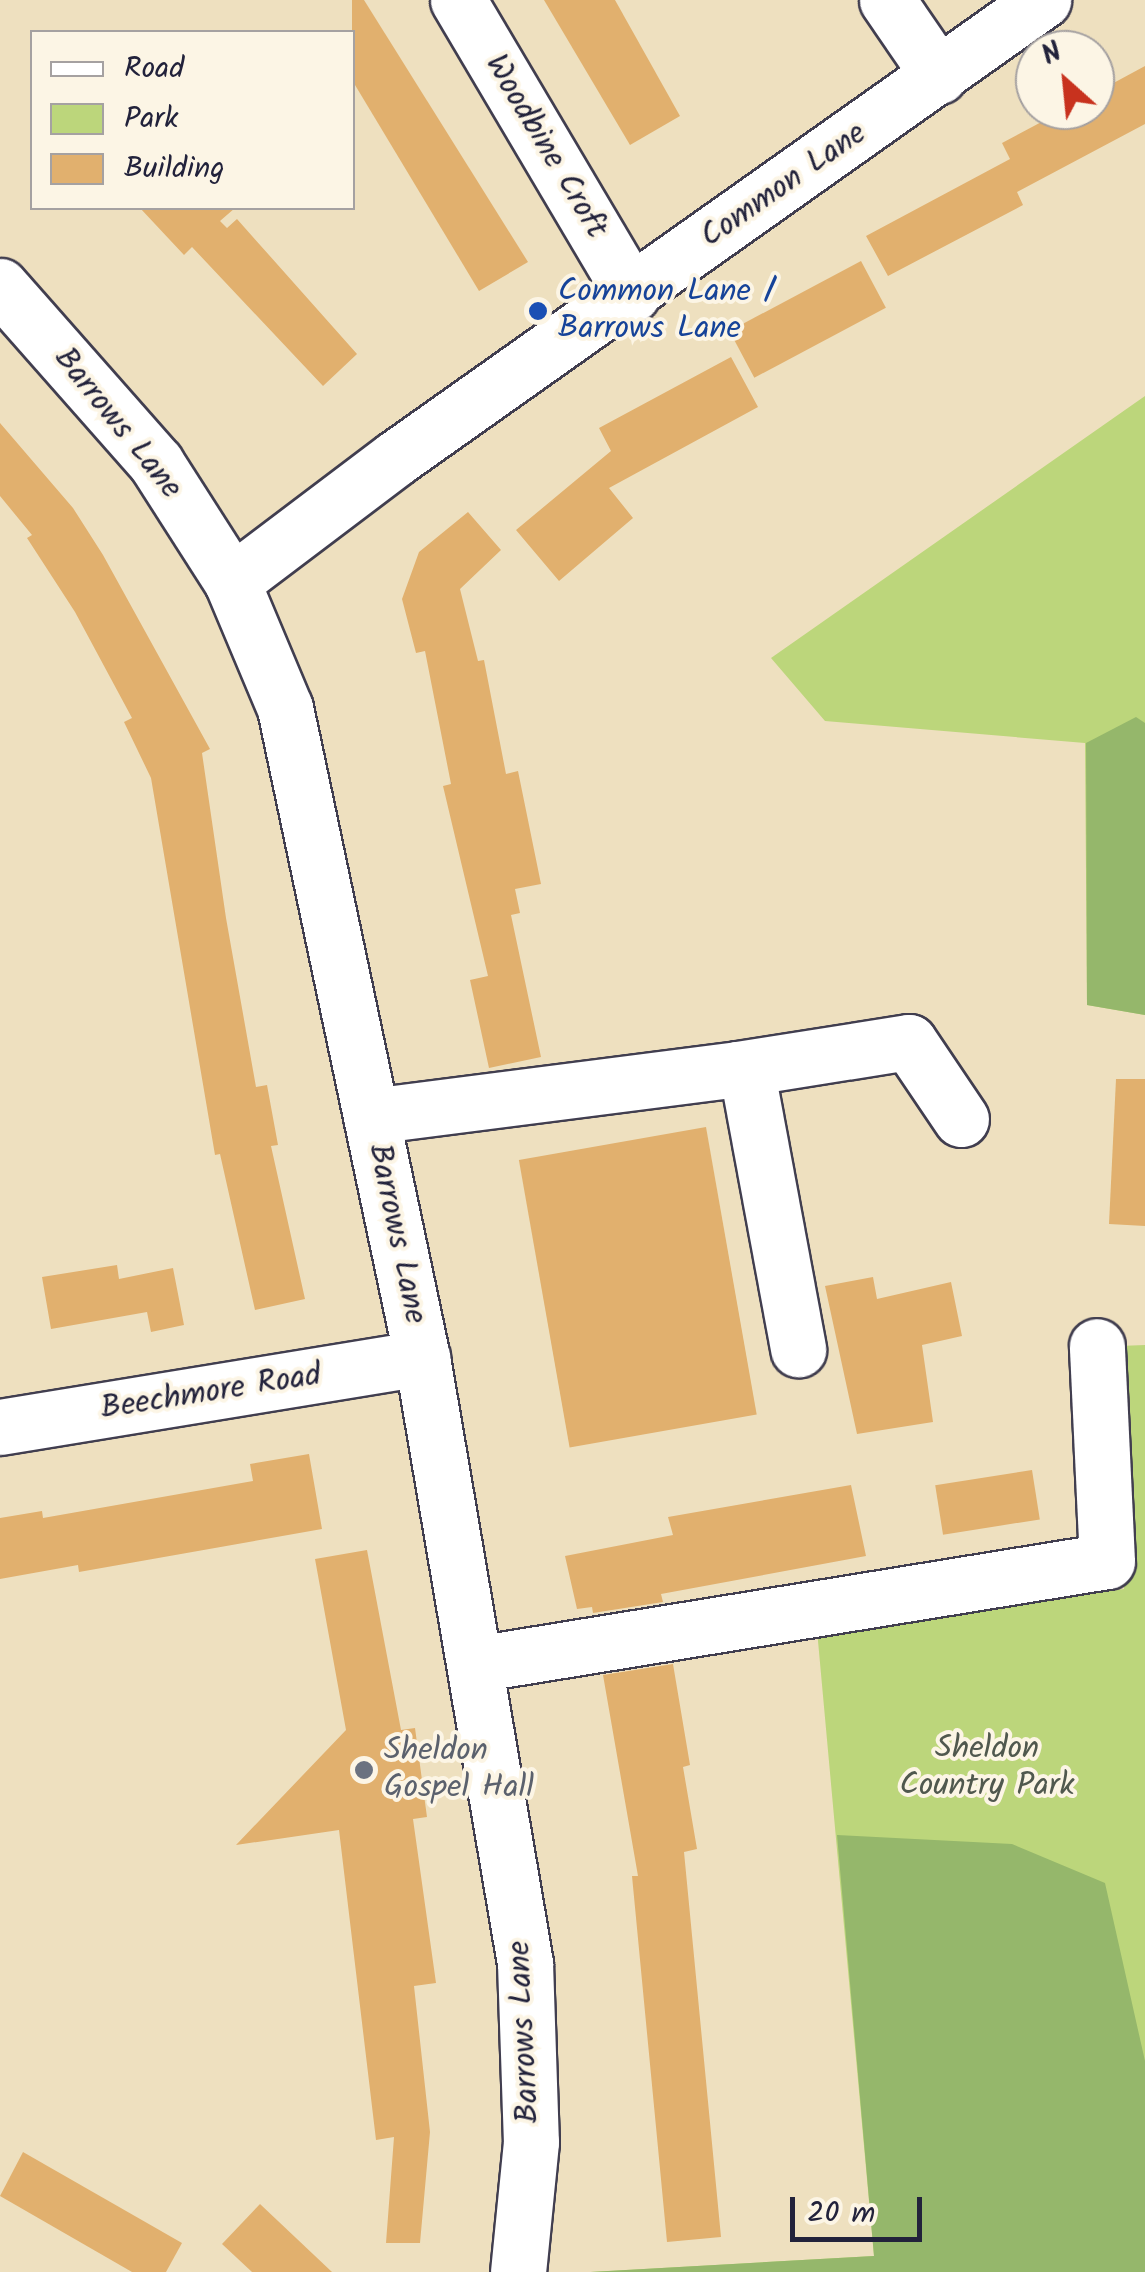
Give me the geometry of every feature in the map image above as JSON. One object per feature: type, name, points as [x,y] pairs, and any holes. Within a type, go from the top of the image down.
[{"type":"street","name":"Woodbine Croft","points":[[458,0],[632,294]]},
{"type":"street","points":[[887,0],[938,76]]},
{"type":"street","name":"Common Lane","points":[[232,582],[396,458],[1043,0]]},
{"type":"street","name":"Barrows Lane","points":[[0,286],[156,463],[232,582],[285,708],[422,1358],[526,1963],[531,2142],[518,2272]]},
{"type":"street","points":[[371,1116],[738,1069],[909,1042],[960,1119]]},
{"type":"street","points":[[738,1069],[748,1078],[798,1349]]},
{"type":"street","points":[[476,1664],[1108,1561],[1097,1346]]},
{"type":"street","name":"Beechmore Road","points":[[0,1427],[422,1358]]},
{"type":"green space","points":[[1145,396],[1145,1015],[1087,1005],[1085,743],[825,721],[771,658]]},
{"type":"green space","points":[[1136,717],[1145,723],[1145,1015],[1087,1005],[1086,743]]},
{"type":"green space","name":"Sheldon Country Park","points":[[1145,1345],[1145,2272],[591,2272],[874,2256],[817,1630],[1124,1589],[1119,1346]]},
{"type":"green space","points":[[837,1835],[1012,1844],[1105,1883],[1145,2061],[1145,2272],[590,2272],[874,2256]]},
{"type":"building","points":[[352,0],[364,0],[528,262],[479,291],[355,85]]},
{"type":"building","points":[[544,0],[615,0],[680,116],[630,145]]},
{"type":"building","points":[[1145,66],[1145,124],[1017,192],[1023,205],[888,276],[866,236],[1010,159],[1002,143],[1026,130],[1115,130],[1115,82]]},
{"type":"building","points":[[142,210],[233,210],[220,221],[227,228],[237,219],[357,354],[323,386],[192,247],[184,255]]},
{"type":"building","points":[[861,261],[886,308],[754,378],[729,331]]},
{"type":"building","points":[[731,357],[758,407],[609,488],[633,518],[559,581],[516,530],[611,451],[599,428]]},
{"type":"building","points":[[0,423],[73,508],[210,749],[202,753],[226,918],[256,1087],[267,1085],[278,1145],[271,1146],[305,1299],[255,1310],[220,1154],[215,1155],[151,778],[124,722],[132,718],[75,612],[27,538],[32,535],[0,496]]},
{"type":"building","points":[[468,512],[501,550],[460,589],[478,661],[484,660],[506,774],[518,771],[541,884],[515,889],[520,913],[511,915],[541,1057],[489,1068],[470,980],[488,976],[443,786],[451,784],[425,651],[416,653],[402,599],[419,552]]},
{"type":"building","points":[[1116,1079],[1145,1079],[1145,1226],[1109,1224]]},
{"type":"building","points":[[706,1127],[757,1415],[570,1448],[519,1160]]},
{"type":"building","points":[[117,1265],[119,1279],[173,1268],[184,1325],[151,1332],[147,1312],[51,1329],[42,1277]]},
{"type":"building","points":[[873,1277],[877,1299],[951,1282],[962,1336],[922,1345],[933,1422],[857,1434],[825,1286]]},
{"type":"building","points":[[309,1454],[322,1529],[79,1572],[78,1565],[0,1579],[0,1518],[42,1511],[43,1518],[253,1481],[250,1464]]},
{"type":"building","points":[[1032,1470],[1040,1519],[943,1535],[935,1485]]},
{"type":"building","points":[[851,1485],[866,1556],[661,1594],[663,1602],[593,1613],[592,1607],[577,1609],[565,1556],[673,1535],[668,1517]]},
{"type":"building","points":[[367,1550],[401,1730],[415,1728],[427,1817],[413,1819],[436,1983],[414,1986],[430,2132],[420,2243],[386,2243],[394,2137],[376,2140],[339,1830],[236,1845],[346,1730],[315,1559]]},
{"type":"building","points":[[673,1664],[690,1765],[683,1767],[697,1849],[684,1852],[721,2237],[667,2242],[632,1876],[638,1876],[603,1675]]},
{"type":"building","points":[[23,2152],[182,2243],[166,2272],[132,2272],[0,2196]]},
{"type":"building","points":[[260,2204],[332,2272],[252,2272],[222,2244]]},
{"type":"place","name":"Common Lane / Barrows Lane","points":[[538,311]]},
{"type":"place","name":"Sheldon Gospel Hall","points":[[364,1770]]}]
